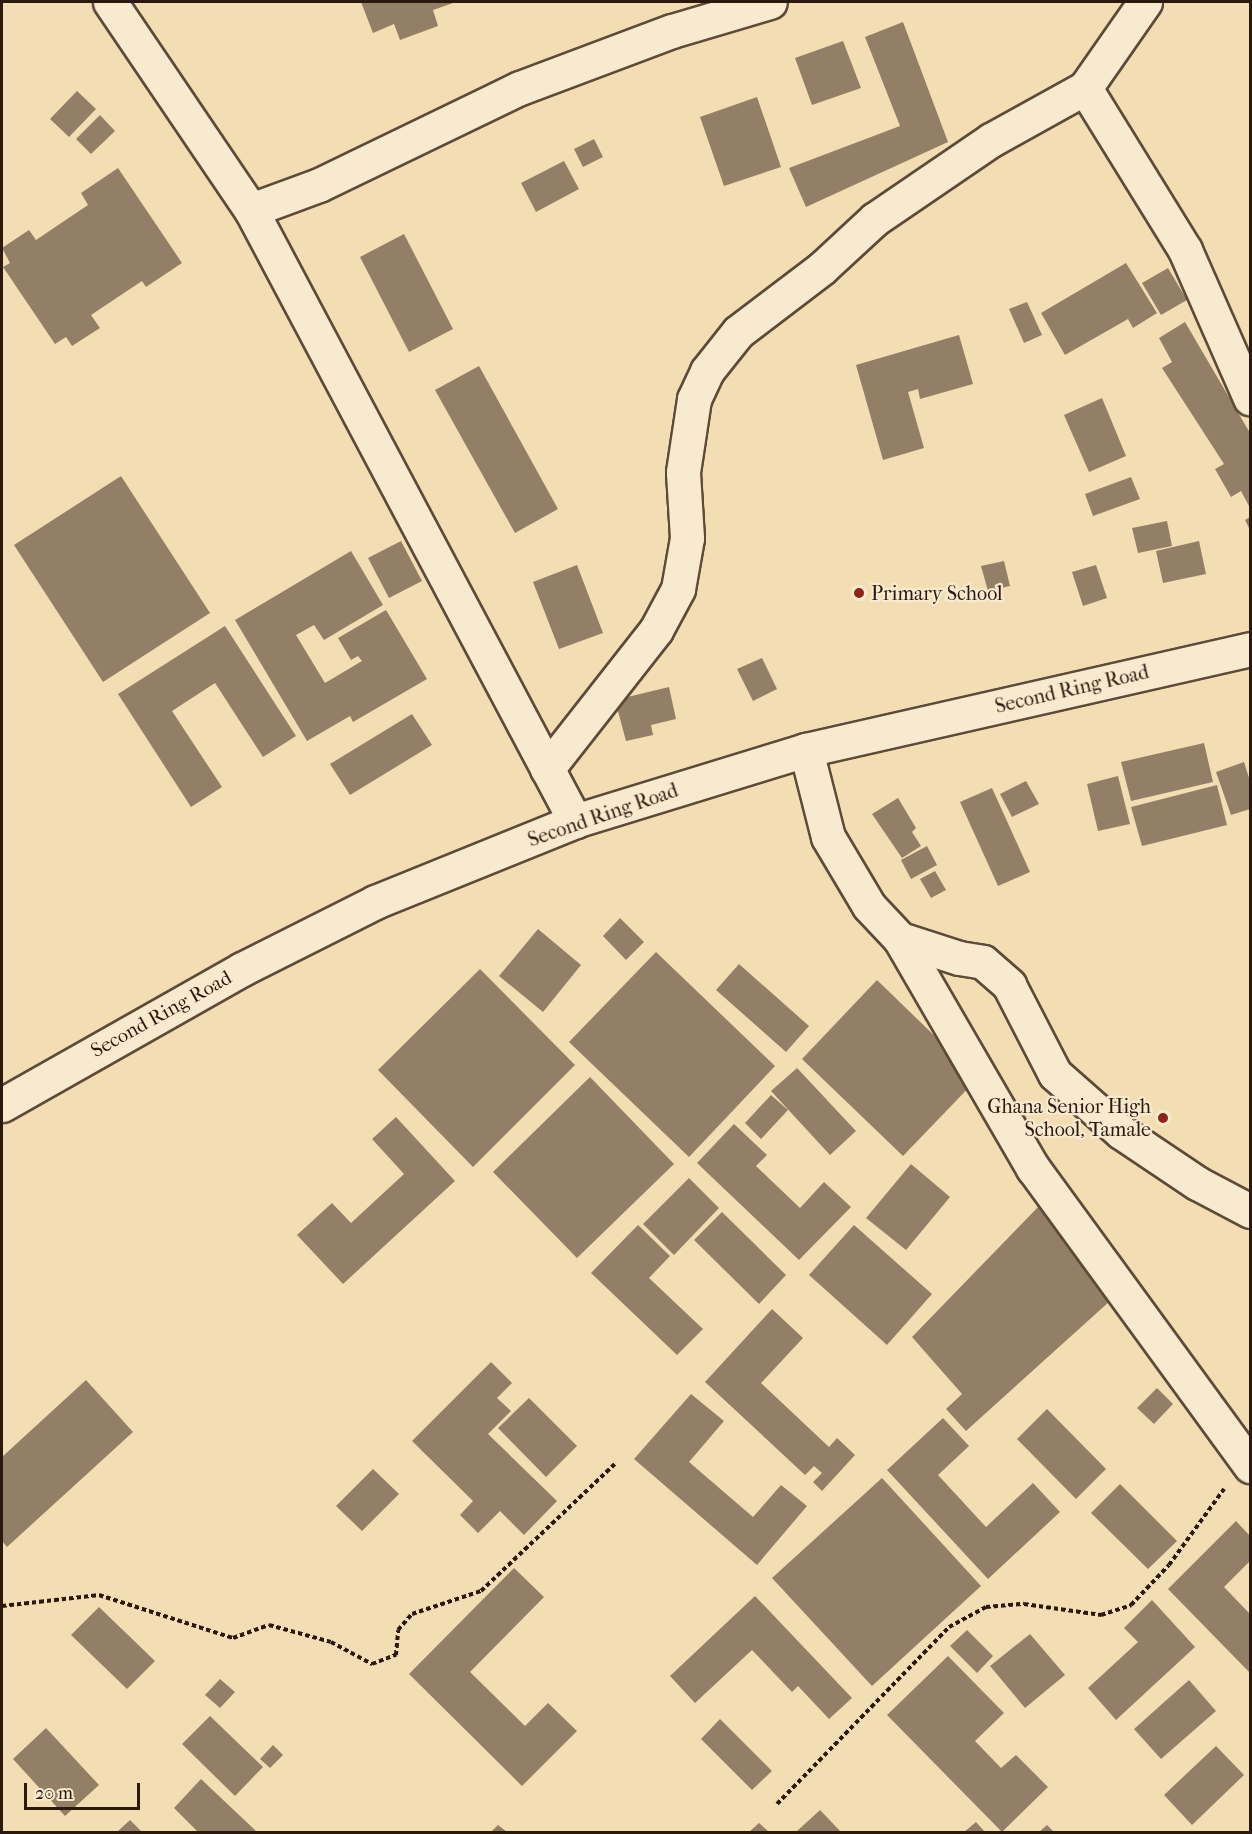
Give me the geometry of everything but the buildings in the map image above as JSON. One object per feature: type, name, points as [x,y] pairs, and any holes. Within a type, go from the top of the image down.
[{"type":"street","points":[[110,2],[251,210],[575,821]]},
{"type":"street","points":[[251,210],[319,185],[520,88],[672,31],[770,2]]},
{"type":"street","points":[[547,770],[656,630],[678,589],[687,538],[683,472],[694,399],[707,371],[738,332],[822,268],[875,219],[991,140],[1085,88],[1145,2]]},
{"type":"street","points":[[1085,88],[1185,250],[1251,398]]},
{"type":"street","name":"Second Ring Road","points":[[2,1105],[211,986],[365,907],[575,821],[806,750],[1251,649]]},
{"type":"street","points":[[806,750],[828,837],[869,906],[900,939],[1033,1167],[1248,1463]]},
{"type":"street","points":[[900,939],[959,958],[983,962],[1010,985],[1055,1074],[1121,1132],[1197,1183],[1251,1211]]},
{"type":"path","points":[[2,1606],[99,1595],[232,1638],[268,1625],[332,1642],[372,1664],[396,1655],[398,1630],[412,1614],[481,1591],[617,1462]]},
{"type":"path","points":[[777,1804],[949,1627],[986,1607],[1024,1604],[1101,1615],[1131,1605],[1169,1565],[1248,1463]]},
{"type":"place","name":"Primary School","points":[[859,593]]},
{"type":"place","name":"Ghana Senior High School, Tamale","points":[[1163,1118]]}]
